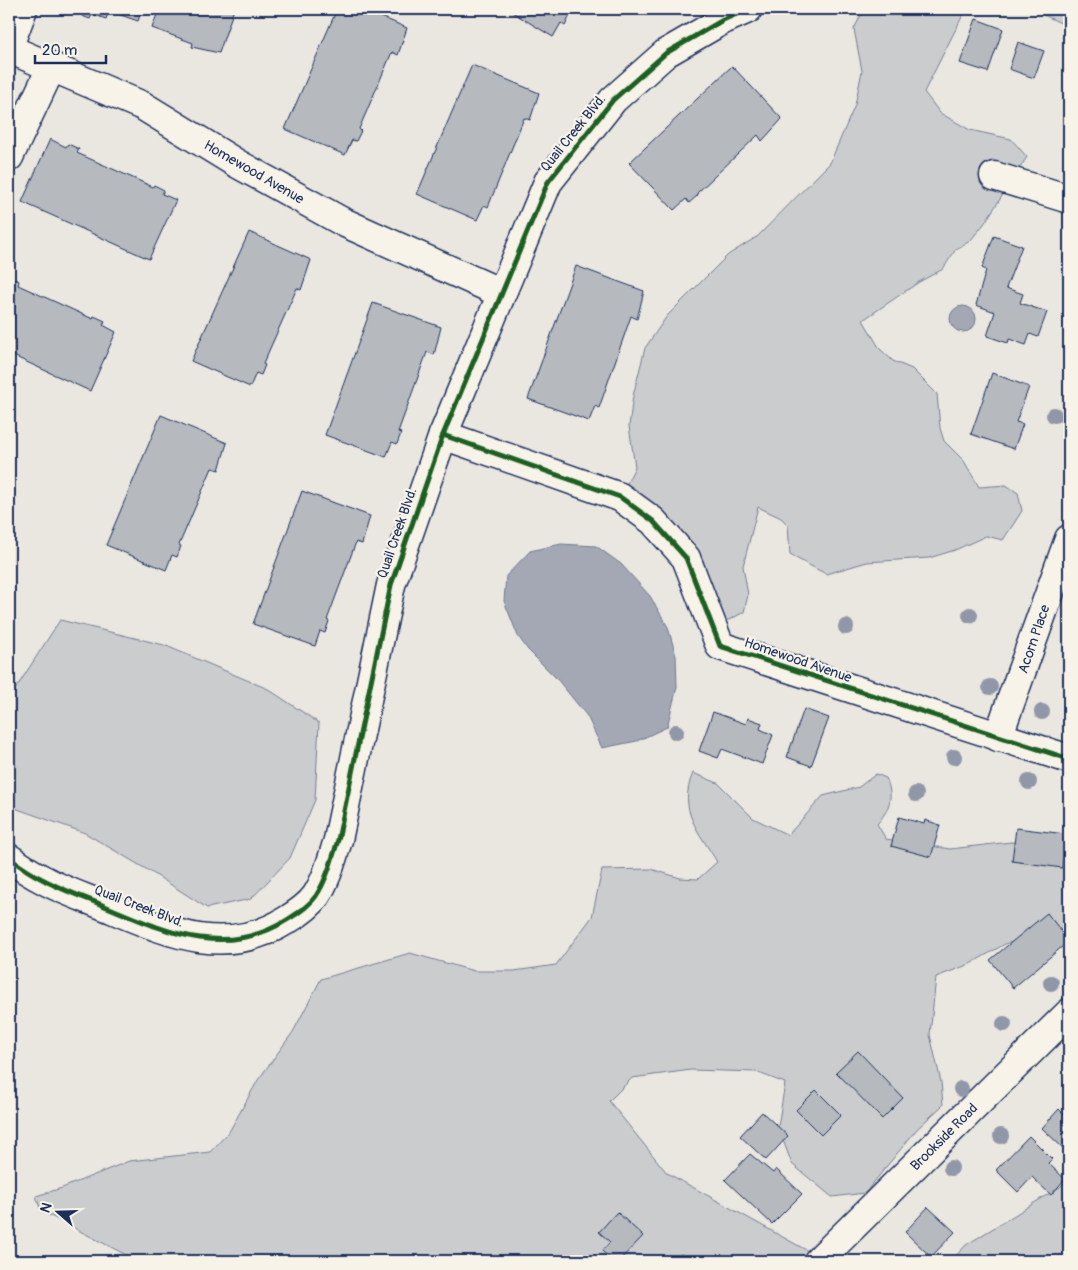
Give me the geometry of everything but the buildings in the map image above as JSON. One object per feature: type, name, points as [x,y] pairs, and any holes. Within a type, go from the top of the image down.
[{"type":"street","points":[[9,48],[23,9]]},
{"type":"street","name":"Quail Creek Blvd.","points":[[9,858],[44,881],[164,931],[200,939],[228,940],[253,935],[284,922],[298,913],[316,897],[328,873],[338,840],[391,585],[443,435],[548,182],[613,100],[666,53],[723,20],[748,9]]},
{"type":"street","name":"Homewood Avenue","points":[[9,48],[143,106],[236,163],[343,222],[501,294]]},
{"type":"street","points":[[9,156],[52,66]]},
{"type":"street","points":[[994,176],[1069,198]]},
{"type":"street","name":"Homewood Avenue","points":[[443,435],[620,498],[654,521],[686,558],[720,646],[1069,759]]},
{"type":"street","name":"Acorn Place","points":[[998,737],[1069,539]]},
{"type":"street","name":"Brookside Road","points":[[818,1261],[1069,1013]]},
{"type":"shaded area","points":[[864,9],[966,9],[924,92],[940,113],[970,130],[1011,139],[1027,157],[984,224],[970,241],[956,249],[943,269],[919,282],[863,320],[880,349],[893,361],[912,369],[937,394],[940,428],[944,441],[964,461],[979,487],[1006,485],[1018,493],[1022,511],[1003,540],[986,536],[955,550],[929,558],[867,562],[826,574],[790,555],[788,525],[781,518],[758,507],[743,566],[748,595],[744,612],[729,620],[709,617],[686,558],[620,497],[635,467],[629,426],[633,396],[645,348],[667,316],[728,255],[758,236],[830,163],[855,105],[862,71],[854,29]]},
{"type":"shaded area","points":[[1031,9],[1069,9],[1069,27],[1067,26]]},
{"type":"shaded area","points":[[963,306],[972,310],[976,319],[972,328],[963,332],[954,328],[950,319],[954,310]]},
{"type":"shaded area","points":[[561,544],[596,546],[621,564],[650,596],[668,627],[676,656],[677,687],[667,727],[637,741],[602,748],[587,716],[557,679],[528,650],[518,636],[504,601],[506,576],[530,551]]},
{"type":"shaded area","points":[[60,620],[164,645],[268,689],[319,723],[315,800],[290,858],[251,899],[207,908],[85,833],[9,806],[9,699]]},
{"type":"shaded area","points":[[693,773],[718,783],[753,818],[788,835],[823,796],[859,787],[876,774],[886,778],[890,791],[888,808],[877,824],[886,839],[950,849],[1011,842],[1069,848],[1069,928],[1005,944],[970,964],[936,977],[930,1035],[941,1082],[943,1105],[917,1129],[865,1193],[832,1197],[792,1164],[778,1127],[785,1083],[756,1072],[691,1070],[632,1078],[609,1101],[667,1173],[826,1261],[138,1261],[41,1211],[36,1196],[62,1188],[129,1161],[210,1152],[229,1132],[258,1080],[293,1032],[321,979],[410,953],[474,971],[514,971],[556,965],[592,917],[602,870],[651,869],[680,878],[698,879],[717,862],[697,830],[689,810],[687,799]]},
{"type":"shaded area","points":[[1069,1178],[1069,1261],[951,1261],[966,1245],[1060,1187]]},
{"type":"cycle path","points":[[9,858],[35,875],[67,891],[152,925],[196,938],[219,940],[241,938],[264,932],[295,915],[313,900],[326,876],[338,840],[391,585],[443,435],[548,182],[613,100],[666,53],[723,20],[748,9]]},
{"type":"cycle path","points":[[443,435],[620,497],[653,521],[686,558],[720,646],[1069,759]]}]
